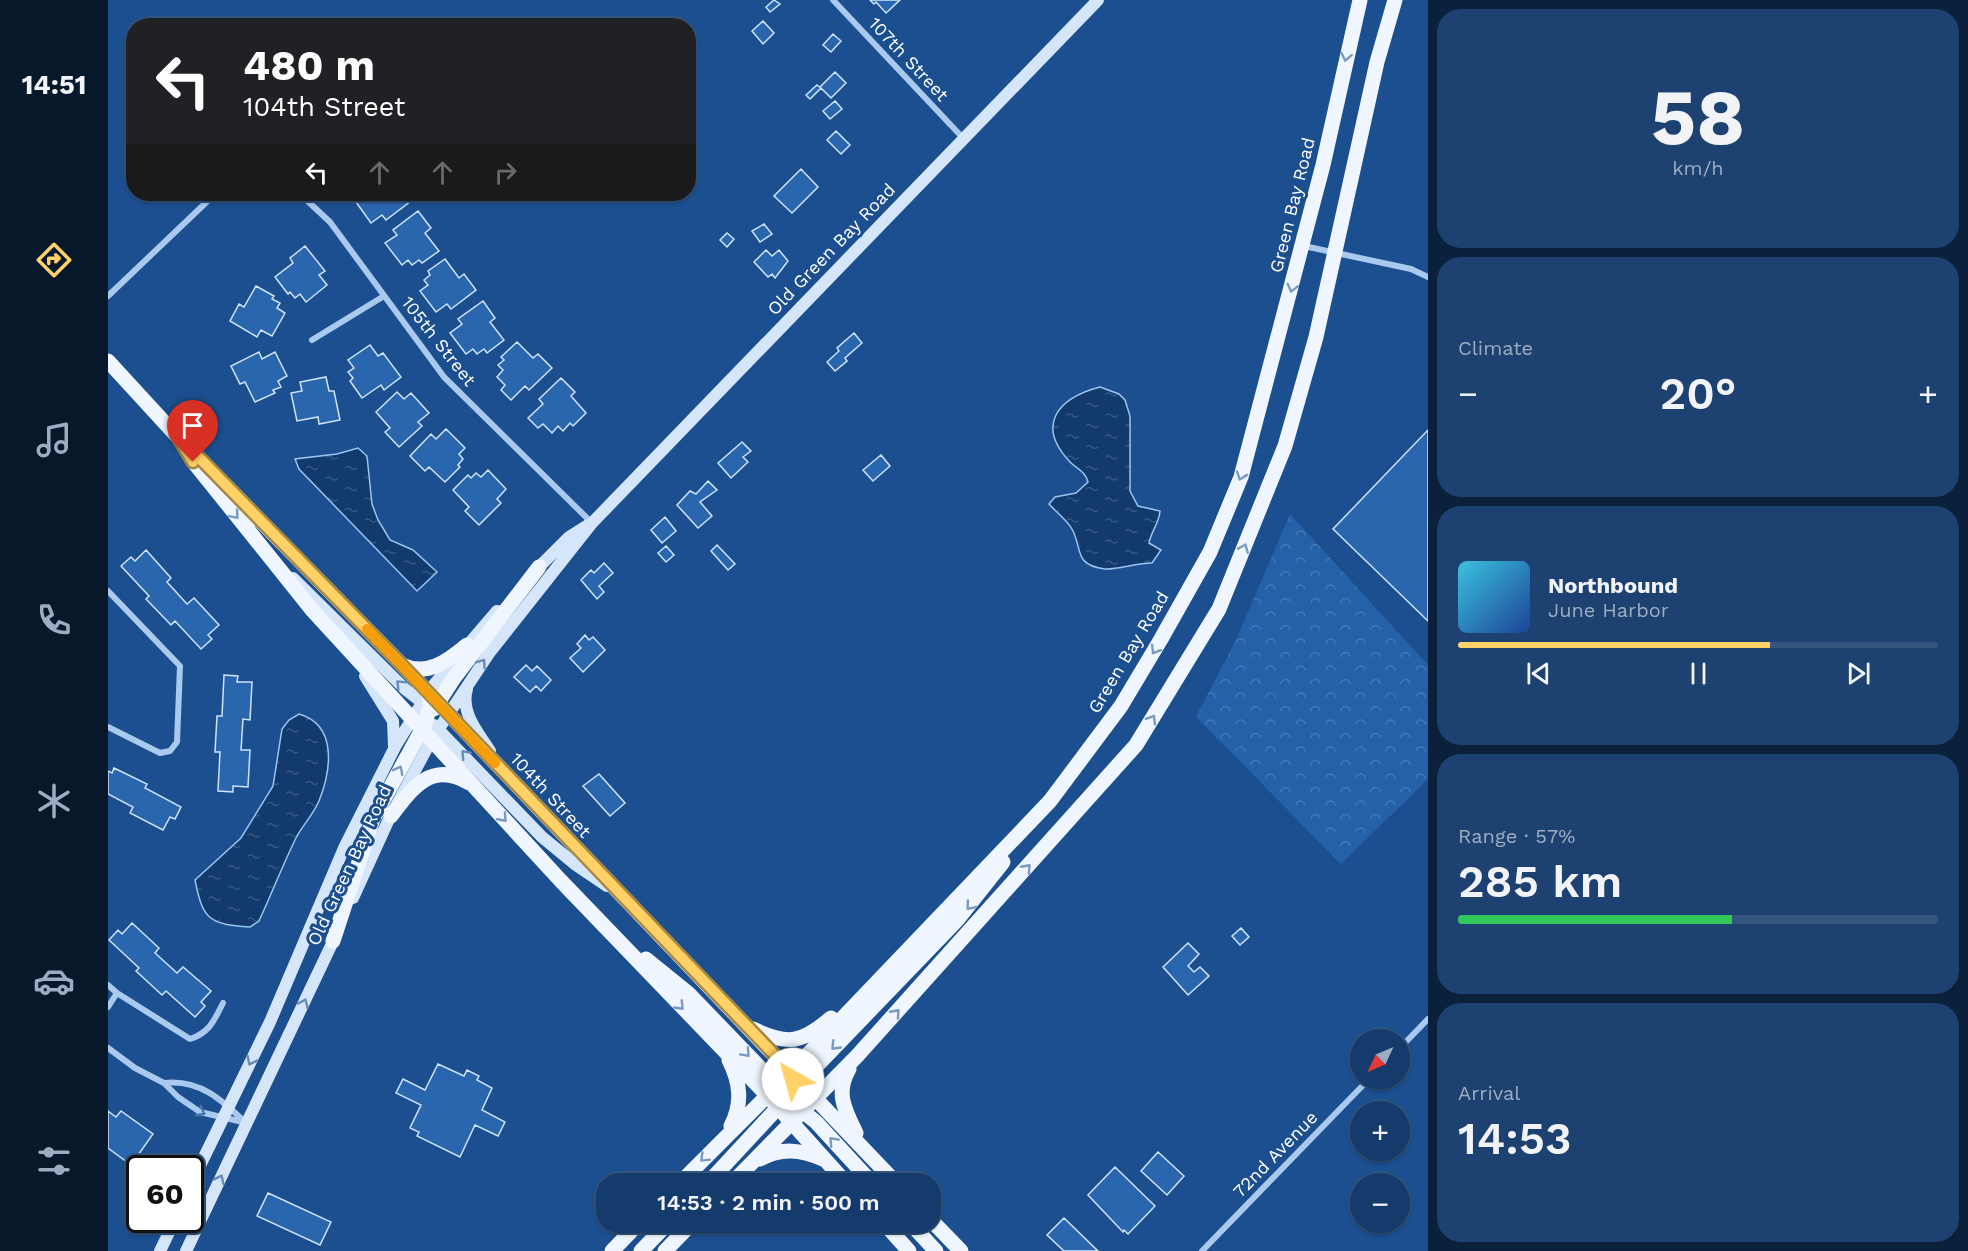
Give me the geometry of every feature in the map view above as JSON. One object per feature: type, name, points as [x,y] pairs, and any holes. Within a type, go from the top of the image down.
[{"type":"main road","name":"Green Bay Road","points":[[690,1173],[726,1136],[786,1092],[863,997],[1029,824],[1075,770],[1121,706],[1210,552],[1241,477],[1303,246],[1359,0]]},
{"type":"main road","points":[[741,1173],[857,1056],[1136,745],[1219,609],[1285,446],[1316,337],[1377,62],[1395,0]]},
{"type":"main road","name":"104th Street","points":[[108,361],[176,434],[402,665],[430,716],[474,786],[725,1052],[786,1092]]},
{"type":"main road","name":"104th Street","points":[[176,434],[207,481],[336,635],[430,716],[501,770],[745,1024],[786,1092]]},
{"type":"main road","points":[[333,941],[373,819],[430,716],[539,567]]},
{"type":"main road","points":[[402,665],[413,669],[429,669],[448,661],[467,645]]},
{"type":"main road","points":[[391,816],[413,787],[428,777],[453,775],[474,786]]},
{"type":"main road","points":[[716,1173],[786,1092],[967,910],[1029,824]]},
{"type":"main road","points":[[609,931],[688,993],[862,1173]]},
{"type":"main road","points":[[745,1024],[778,1039],[801,1039],[815,1031],[854,999],[863,997]]},
{"type":"main road","points":[[725,1052],[737,1078],[739,1100],[736,1115],[726,1136]]},
{"type":"main road","points":[[857,1056],[844,1078],[841,1094],[845,1110],[862,1147]]},
{"type":"main road","points":[[786,1092],[807,1100],[816,1097]]},
{"type":"main road","points":[[786,1092],[787,1111],[791,1122],[837,1173]]},
{"type":"main road","points":[[816,1097],[887,1173]]},
{"type":"main road","points":[[745,1169],[769,1154],[784,1150],[802,1152],[826,1161]]},
{"type":"main road","points":[[941,1230],[961,1251]]},
{"type":"main road","points":[[612,1251],[629,1233]]},
{"type":"main road","points":[[642,1251],[659,1233]]},
{"type":"main road","points":[[665,1251],[682,1233]]},
{"type":"main road","points":[[893,1233],[909,1251]]},
{"type":"main road","points":[[919,1233],[936,1251]]},
{"type":"street","name":"107th Street","points":[[833,0],[963,138]]},
{"type":"street","name":"Old Green Bay Road","points":[[204,1158],[274,1014],[344,848],[392,752],[469,683],[496,643],[592,523],[1098,0]]},
{"type":"street","points":[[108,296],[208,201]]},
{"type":"street","name":"105th Street","points":[[308,201],[330,222],[444,377],[592,523]]},
{"type":"street","points":[[1303,246],[1411,269],[1428,277]]},
{"type":"street","points":[[312,340],[384,296]]},
{"type":"street","name":"Old Green Bay Road","points":[[186,1251],[391,816],[430,716],[467,645],[572,533],[592,523]]},
{"type":"street","points":[[271,560],[430,716],[542,837],[570,861],[616,892]]},
{"type":"street","points":[[108,591],[180,666],[177,742],[170,751],[160,753],[108,727]]},
{"type":"street","points":[[336,635],[388,710],[395,731],[392,752]]},
{"type":"street","points":[[469,683],[464,698],[467,712],[501,770]]},
{"type":"street","points":[[108,985],[190,1039],[203,1035],[212,1025],[223,1003]]},
{"type":"street","points":[[108,1007],[117,993]]},
{"type":"street","points":[[1410,1038],[1428,1019]]},
{"type":"street","points":[[108,1048],[135,1068],[165,1083],[193,1107],[223,1119],[247,1123]]},
{"type":"street","points":[[165,1083],[179,1082],[197,1086],[214,1094],[247,1123]]},
{"type":"street","name":"72nd Avenue","points":[[1202,1251],[1359,1089]]},
{"type":"street","points":[[160,1251],[169,1233]]},
{"type":"green space","points":[[1290,514],[1428,665],[1428,779],[1341,864],[1196,717],[1236,640]]},
{"type":"water","points":[[1100,387],[1119,394],[1125,400],[1130,416],[1130,491],[1138,506],[1160,511],[1149,543],[1161,550],[1152,563],[1110,569],[1088,564],[1083,560],[1070,526],[1049,504],[1055,497],[1076,493],[1088,482],[1083,473],[1060,449],[1054,436],[1053,425],[1056,415],[1073,398]]},
{"type":"water","points":[[358,448],[367,456],[372,504],[390,540],[413,550],[437,572],[417,591],[299,469],[295,459],[337,454]]},
{"type":"water","points":[[299,714],[312,720],[326,738],[328,763],[319,801],[297,836],[259,921],[250,927],[217,922],[205,912],[195,880],[241,838],[273,786],[282,729],[289,720]]},
{"type":"building","points":[[774,0],[780,4],[770,12],[766,7]]},
{"type":"building","points":[[870,0],[900,0],[886,13],[876,2],[874,4]]},
{"type":"building","points":[[763,21],[774,33],[763,44],[752,31]]},
{"type":"building","points":[[833,34],[841,41],[831,52],[823,45]]},
{"type":"building","points":[[835,72],[846,83],[831,98],[820,87]]},
{"type":"building","points":[[817,85],[821,88],[810,99],[806,95]]},
{"type":"building","points":[[835,101],[842,109],[830,119],[823,111]]},
{"type":"building","points":[[836,131],[850,145],[841,154],[827,140]]},
{"type":"building","points":[[801,169],[818,187],[792,213],[774,196]]},
{"type":"building","points":[[411,201],[386,220],[382,215],[371,223],[356,202]]},
{"type":"building","points":[[418,211],[431,228],[425,233],[439,251],[422,263],[419,260],[412,265],[408,260],[402,265],[385,243],[397,235],[393,230]]},
{"type":"building","points":[[764,224],[772,234],[760,242],[752,231]]},
{"type":"building","points":[[727,233],[734,239],[727,247],[720,240]]},
{"type":"building","points":[[305,246],[325,271],[319,275],[327,285],[306,302],[300,294],[295,298],[290,292],[288,294],[275,277],[293,263],[290,258]]},
{"type":"building","points":[[766,250],[772,256],[779,250],[788,261],[775,278],[772,274],[768,277],[754,262]]},
{"type":"building","points":[[445,259],[459,278],[464,274],[476,290],[451,309],[447,304],[436,312],[420,291],[428,285],[424,280],[430,275],[428,271]]},
{"type":"building","points":[[256,286],[274,296],[272,299],[280,303],[277,308],[285,313],[272,336],[261,330],[257,337],[230,321],[239,304],[244,307]]},
{"type":"building","points":[[483,301],[495,318],[490,322],[504,340],[487,353],[484,349],[477,354],[473,349],[466,354],[450,333],[462,324],[458,319]]},
{"type":"building","points":[[854,333],[862,343],[845,358],[847,361],[835,371],[827,362],[839,351],[837,348]]},
{"type":"building","points":[[517,342],[533,358],[538,354],[552,368],[529,390],[525,386],[511,400],[501,390],[505,385],[497,377],[503,370],[498,365],[504,360],[501,357]]},
{"type":"building","points":[[370,345],[378,356],[383,353],[401,377],[384,390],[381,385],[362,398],[350,381],[353,378],[348,372],[354,368],[348,360]]},
{"type":"building","points":[[259,352],[262,359],[275,352],[287,376],[278,381],[281,387],[273,390],[275,393],[255,402],[245,382],[240,384],[231,366]]},
{"type":"building","points":[[326,377],[329,391],[334,391],[340,420],[319,424],[318,417],[297,421],[291,393],[302,391],[300,382]]},
{"type":"building","points":[[561,378],[575,392],[571,396],[586,413],[573,426],[570,423],[563,431],[558,426],[552,433],[543,424],[538,428],[528,418],[543,404],[539,399]]},
{"type":"building","points":[[397,392],[404,399],[411,393],[429,413],[418,422],[422,426],[399,447],[385,432],[390,428],[376,412]]},
{"type":"building","points":[[446,429],[465,448],[459,454],[463,459],[458,465],[460,467],[445,482],[429,467],[425,471],[410,456],[431,434],[436,439]]},
{"type":"building","points":[[1428,430],[1428,621],[1333,529]]},
{"type":"building","points":[[742,442],[751,451],[743,457],[748,462],[731,478],[718,463]]},
{"type":"building","points":[[881,455],[890,466],[873,481],[863,470]]},
{"type":"building","points":[[488,470],[506,489],[497,499],[501,503],[479,525],[465,511],[469,507],[453,490],[468,475],[471,478],[476,473],[481,477]]},
{"type":"building","points":[[708,481],[717,490],[700,502],[712,516],[698,528],[677,505],[690,491],[696,494]]},
{"type":"building","points":[[665,517],[676,531],[662,543],[651,530]]},
{"type":"building","points":[[717,545],[735,564],[728,570],[711,551]]},
{"type":"building","points":[[666,546],[674,555],[666,562],[658,553]]},
{"type":"building","points":[[146,550],[171,578],[167,582],[187,604],[194,598],[219,625],[208,635],[212,639],[201,649],[175,621],[171,625],[146,599],[149,596],[121,566],[131,557],[135,561]]},
{"type":"building","points":[[604,563],[613,573],[599,586],[604,592],[597,599],[581,580],[591,570],[594,573]]},
{"type":"building","points":[[585,635],[589,640],[593,637],[605,650],[583,672],[570,658],[581,648],[577,644]]},
{"type":"building","points":[[526,665],[532,671],[537,666],[551,680],[541,691],[536,686],[530,692],[514,677]]},
{"type":"building","points":[[224,675],[238,676],[237,682],[252,682],[250,720],[243,719],[241,750],[250,750],[248,787],[233,786],[233,792],[218,791],[220,752],[215,752],[217,716],[222,716]]},
{"type":"building","points":[[114,768],[147,784],[145,788],[181,807],[175,819],[170,817],[163,830],[130,813],[133,807],[108,794],[108,771],[112,773]]},
{"type":"building","points":[[599,774],[625,803],[610,816],[583,786]]},
{"type":"building","points":[[132,923],[159,948],[155,953],[177,973],[183,967],[211,991],[201,1002],[205,1006],[195,1017],[166,991],[162,995],[136,971],[139,968],[109,940],[118,930],[122,934]]},
{"type":"building","points":[[1241,928],[1249,937],[1240,945],[1232,936]]},
{"type":"building","points":[[1188,943],[1199,954],[1188,966],[1194,972],[1200,967],[1209,976],[1188,995],[1163,967]]},
{"type":"building","points":[[438,1064],[464,1076],[467,1070],[479,1076],[477,1080],[492,1088],[482,1110],[505,1122],[498,1136],[475,1125],[460,1157],[417,1136],[419,1132],[410,1128],[421,1105],[396,1093],[403,1079],[425,1090]]},
{"type":"building","points":[[108,1111],[116,1117],[121,1111],[153,1134],[138,1155],[126,1155],[126,1161],[108,1148]]},
{"type":"building","points":[[1158,1152],[1184,1176],[1167,1195],[1141,1171]]},
{"type":"building","points":[[1115,1167],[1155,1206],[1128,1234],[1124,1230],[1123,1232],[1088,1195]]},
{"type":"building","points":[[268,1193],[331,1222],[320,1245],[257,1216]]},
{"type":"building","points":[[1064,1218],[1098,1251],[1064,1251],[1047,1235]]},
{"type":"slow traffic","points":[[367,629],[495,763]]},
{"type":"route","points":[[193,462],[176,434],[402,665],[642,920],[791,1072],[793,1079]]}]
